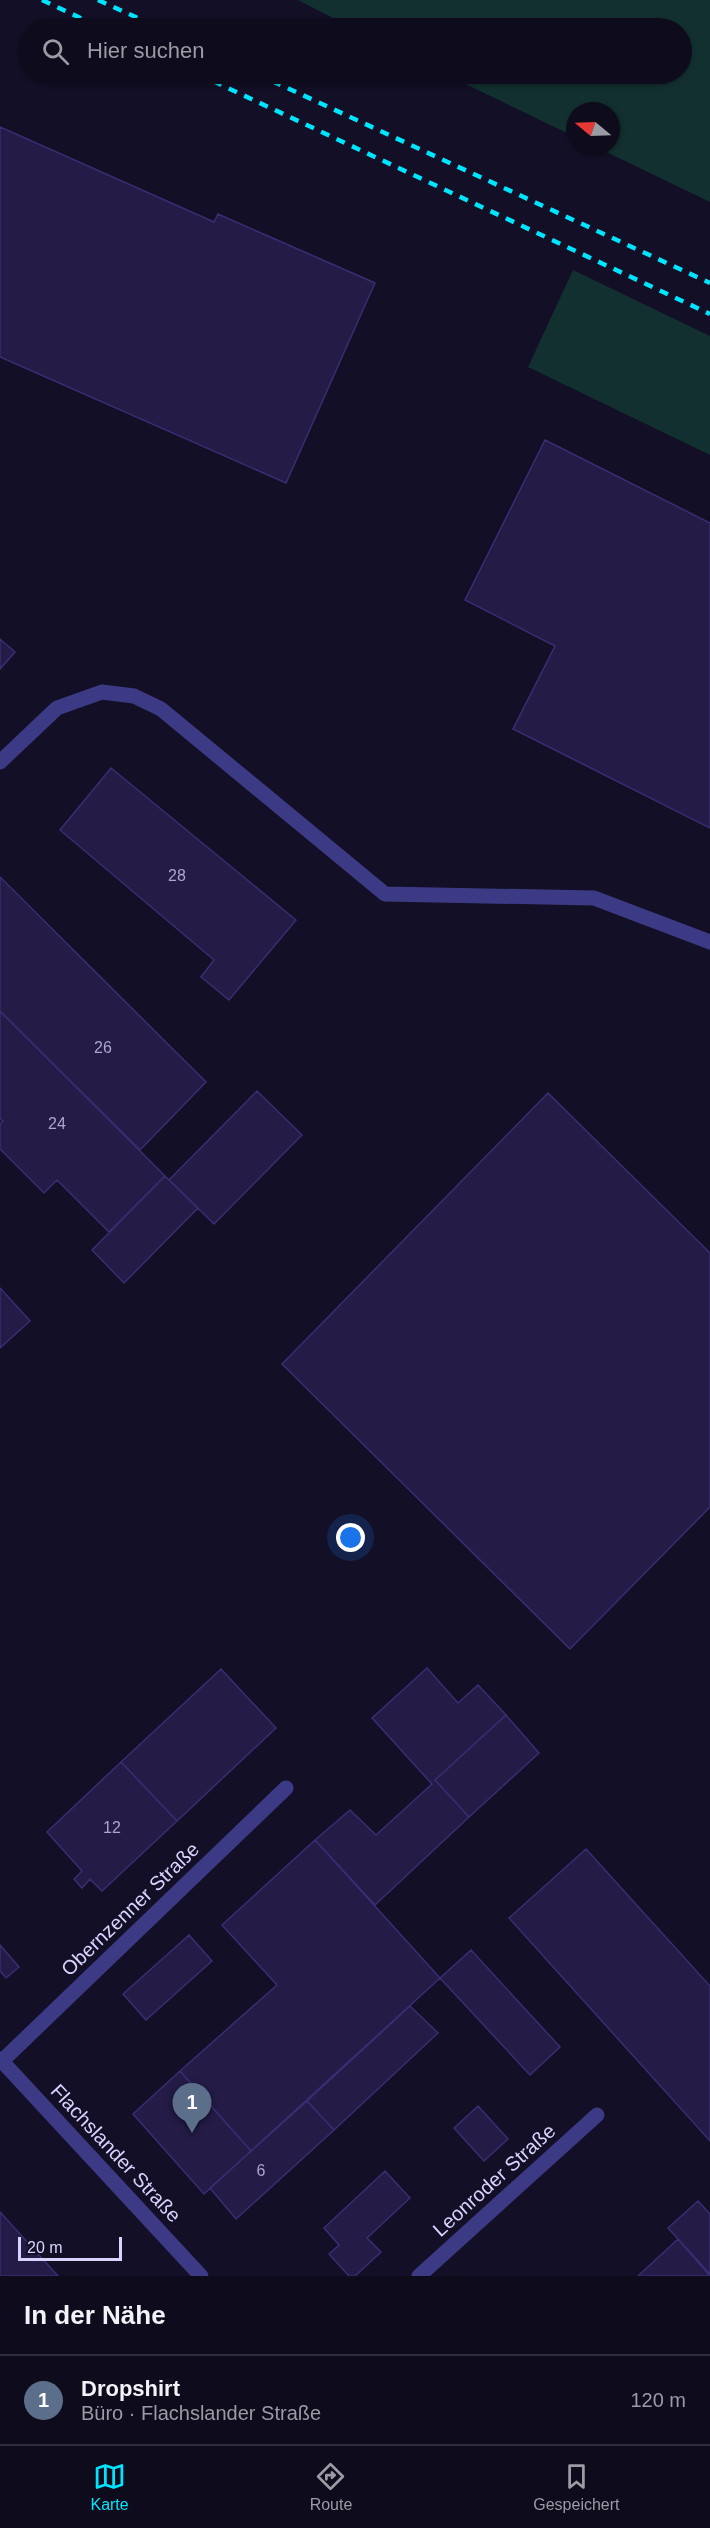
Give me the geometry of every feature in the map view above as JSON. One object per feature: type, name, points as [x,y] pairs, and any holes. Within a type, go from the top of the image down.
[{"type":"street","points":[[0,762],[57,708],[102,692],[134,696],[162,709],[385,894],[594,898],[710,942]]},
{"type":"street","name":"Obernzenner Straße","points":[[1,2060],[286,1788]]},
{"type":"street","name":"Flachslander Straße","points":[[1,2060],[201,2276]]},
{"type":"street","name":"Leonroder Straße","points":[[419,2276],[597,2115]]},
{"type":"green space","points":[[298,0],[710,0],[710,202],[615,156],[620,156],[620,102],[566,102],[566,133],[466,84],[692,84],[692,18],[333,18]]},
{"type":"green space","points":[[573,270],[710,336],[710,455],[528,367]]},
{"type":"building","points":[[0,127],[214,222],[218,214],[375,283],[286,483],[0,357]]},
{"type":"building","points":[[545,440],[710,523],[710,828],[513,729],[555,646],[465,600]]},
{"type":"building","points":[[0,639],[15,652],[0,669]]},
{"type":"building","points":[[111,768],[296,920],[229,1000],[201,977],[214,960],[60,830]]},
{"type":"building","points":[[0,877],[206,1082],[140,1150],[0,1011]]},
{"type":"building","points":[[0,1011],[165,1176],[109,1232],[57,1180],[44,1193],[0,1149],[0,1124],[3,1121],[0,1119]]},
{"type":"building","points":[[257,1091],[302,1135],[214,1224],[169,1180]]},
{"type":"building","points":[[548,1093],[710,1253],[710,1507],[570,1649],[282,1364]]},
{"type":"building","points":[[165,1176],[198,1208],[124,1283],[92,1250]]},
{"type":"building","points":[[0,1288],[30,1321],[0,1348]]},
{"type":"building","points":[[427,1668],[458,1703],[478,1685],[506,1715],[435,1780],[469,1817],[375,1905],[315,1840],[350,1810],[376,1835],[432,1784],[372,1718]]},
{"type":"building","points":[[221,1669],[276,1728],[177,1821],[121,1762]]},
{"type":"building","points":[[506,1715],[539,1753],[469,1817],[435,1780]]},
{"type":"building","points":[[121,1762],[177,1821],[102,1891],[90,1879],[82,1888],[74,1879],[82,1871],[47,1832]]},
{"type":"building","points":[[315,1840],[440,1978],[251,2151],[180,2071],[277,1985],[222,1925]]},
{"type":"building","points":[[586,1849],[710,1986],[710,2141],[509,1918]]},
{"type":"building","points":[[189,1935],[212,1961],[146,2020],[123,1994]]},
{"type":"building","points":[[0,1945],[19,1967],[6,1978],[0,1971]]},
{"type":"building","points":[[471,1950],[560,2047],[530,2075],[440,1978]]},
{"type":"building","points":[[410,2006],[438,2033],[334,2130],[307,2101]]},
{"type":"building","points":[[180,2071],[251,2151],[204,2194],[133,2114]]},
{"type":"building","points":[[307,2101],[334,2130],[236,2219],[210,2188]]},
{"type":"building","points":[[478,2106],[508,2139],[484,2161],[454,2128]]},
{"type":"building","points":[[385,2171],[410,2198],[367,2238],[381,2252],[355,2276],[349,2276],[329,2254],[339,2245],[324,2228]]},
{"type":"building","points":[[698,2201],[710,2214],[710,2274],[668,2228]]},
{"type":"building","points":[[0,2212],[58,2276],[0,2276]]},
{"type":"building","points":[[678,2239],[710,2276],[638,2276]]},
{"type":"railway","points":[[42,0],[81,18]]},
{"type":"railway","points":[[98,0],[138,18]]},
{"type":"railway","points":[[219,84],[710,314]]},
{"type":"railway","points":[[279,84],[710,283]]},
{"type":"place","name":"Dropshirt","points":[[192,2133]]}]
